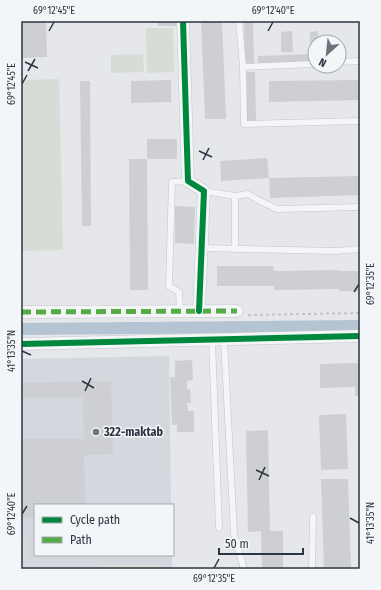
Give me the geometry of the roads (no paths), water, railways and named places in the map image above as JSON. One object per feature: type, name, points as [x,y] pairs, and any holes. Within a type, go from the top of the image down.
[{"type":"street","points":[[183,21],[188,181],[204,191],[199,311]]},
{"type":"street","points":[[21,312],[199,311],[239,313]]},
{"type":"street","points":[[21,344],[360,336]]},
{"type":"lane","points":[[239,21],[244,124],[360,121]]},
{"type":"lane","points":[[347,62],[360,61]]},
{"type":"lane","points":[[242,67],[307,64]]},
{"type":"lane","points":[[180,311],[179,292],[169,286],[172,182],[188,181]]},
{"type":"lane","points":[[204,191],[235,196],[248,194],[277,209],[360,207]]},
{"type":"lane","points":[[235,196],[235,249]]},
{"type":"lane","points":[[202,248],[336,251],[360,249]]},
{"type":"lane","points":[[218,339],[219,528]]},
{"type":"lane","points":[[218,339],[234,534],[244,569]]},
{"type":"lane","points":[[312,569],[313,517]]},
{"type":"waterway","points":[[21,329],[360,326]]},
{"type":"place","name":"322-maktab","points":[[96,432]]}]
